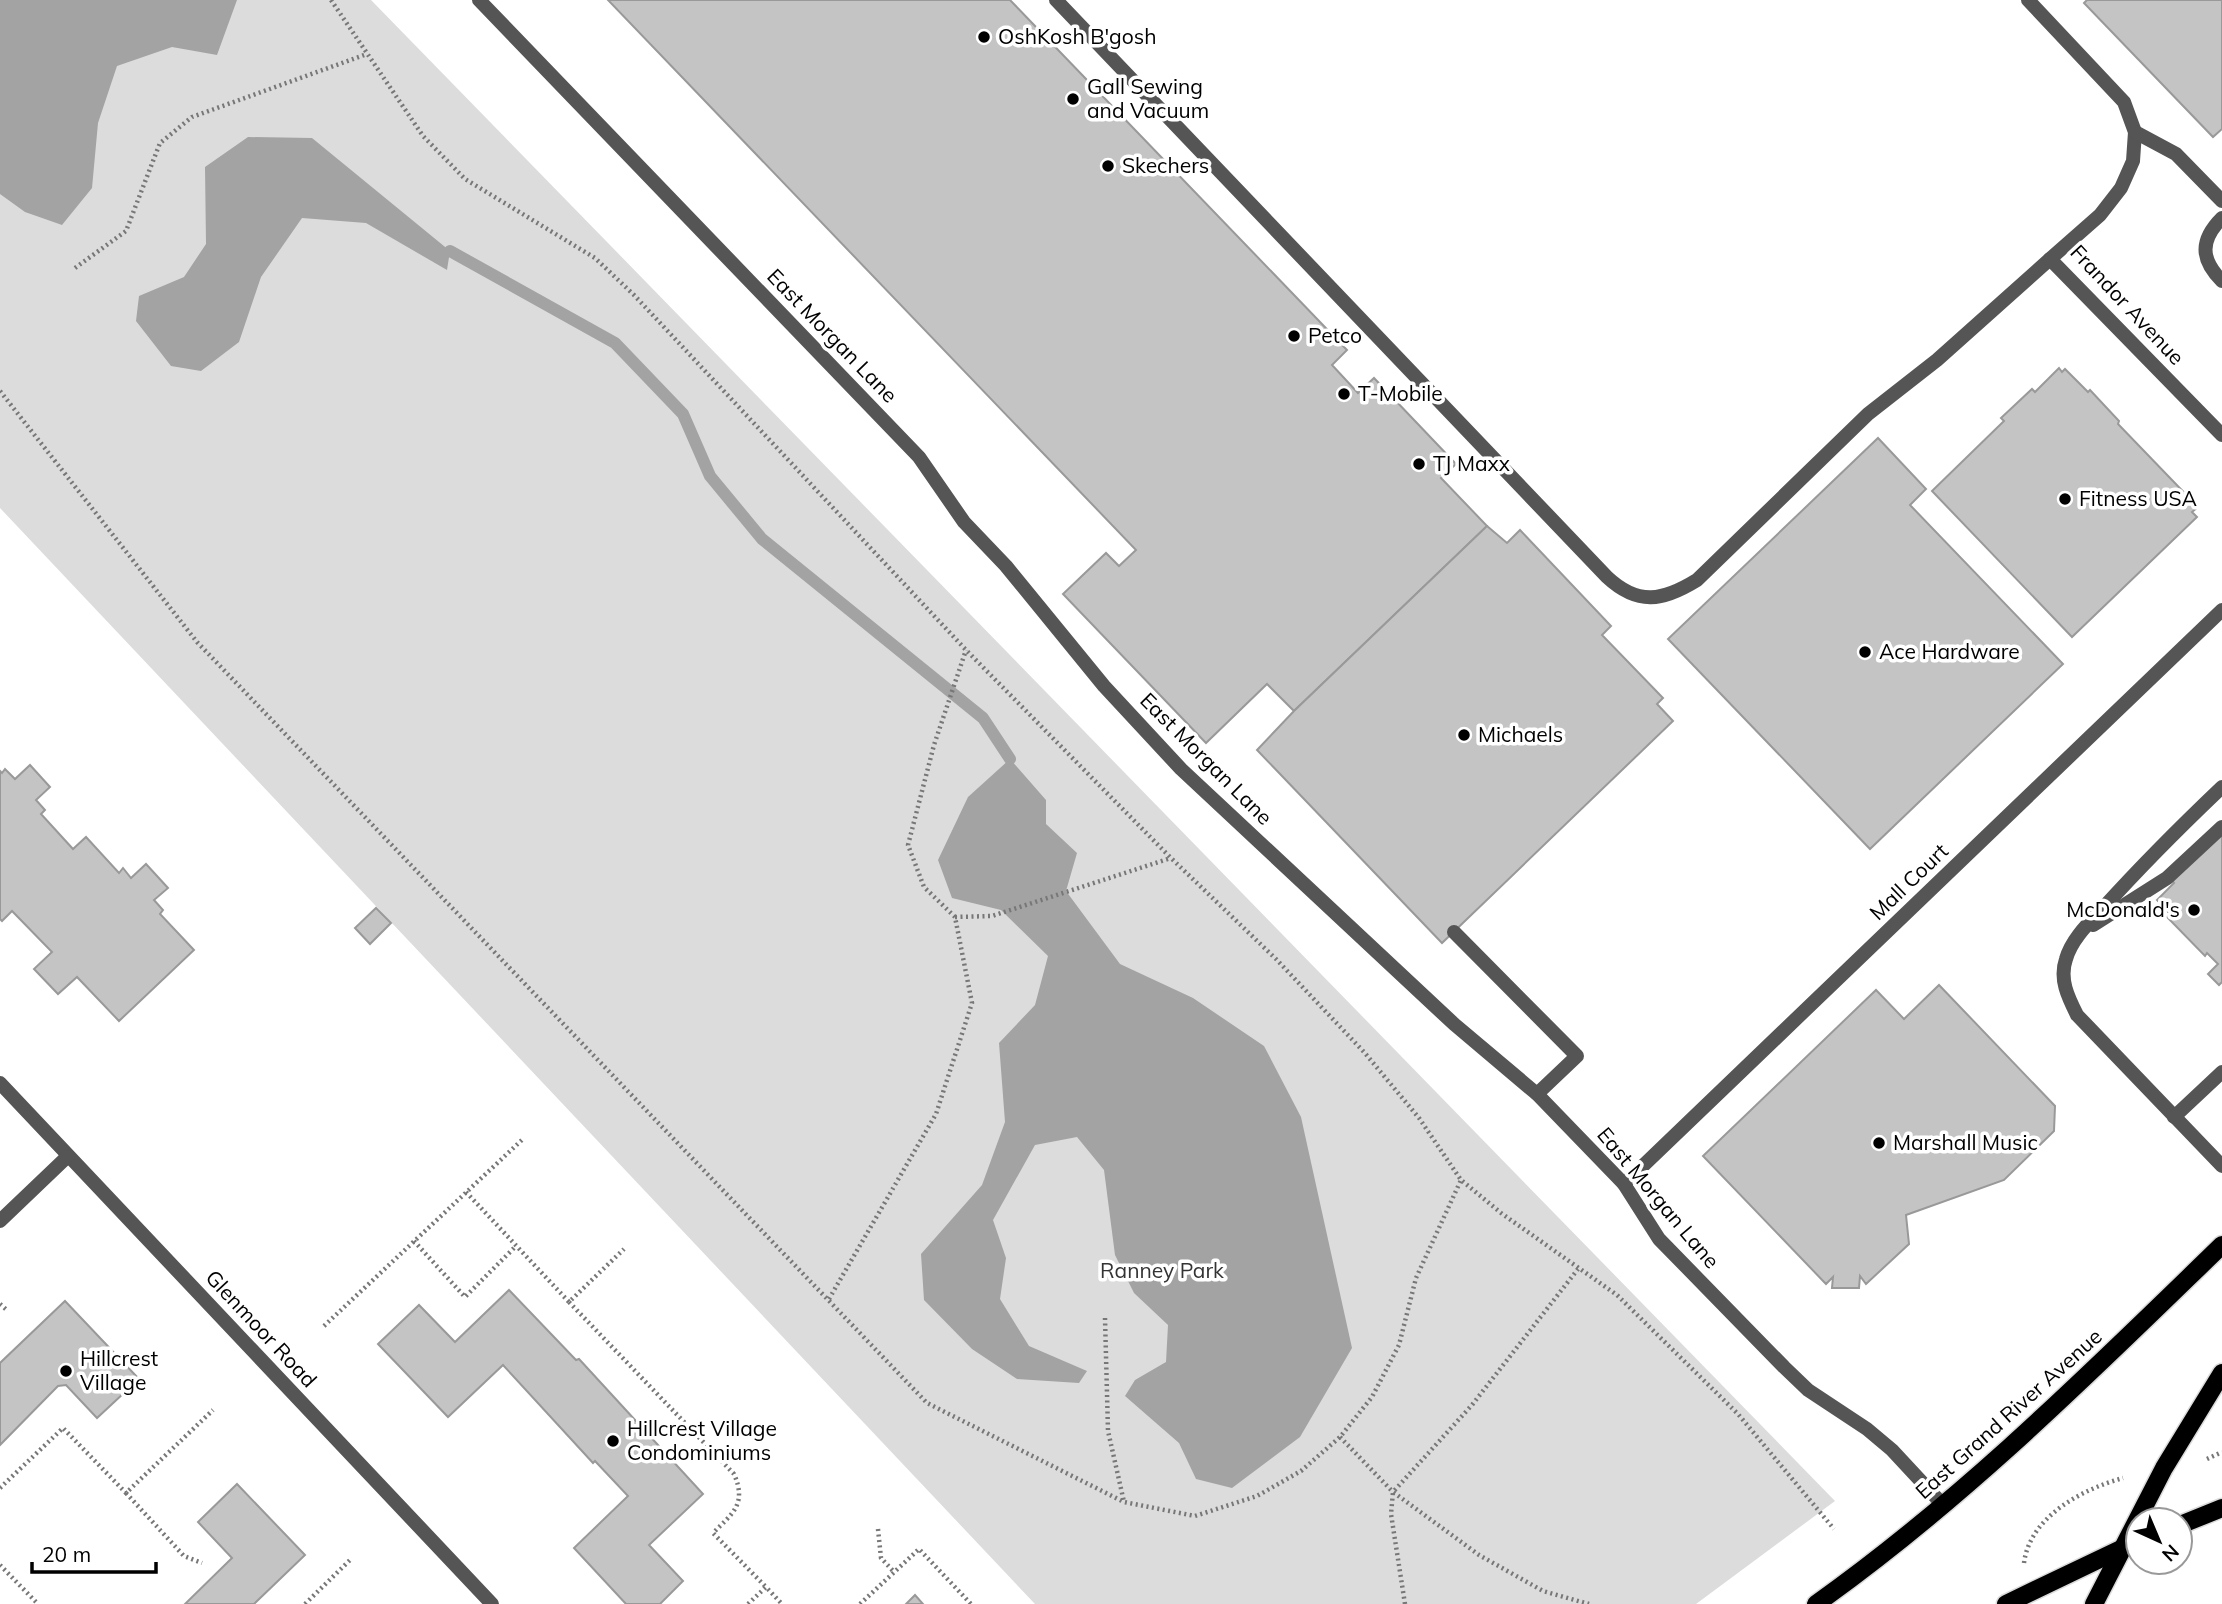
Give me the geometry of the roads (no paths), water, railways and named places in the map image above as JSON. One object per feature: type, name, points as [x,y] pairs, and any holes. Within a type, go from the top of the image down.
[{"type":"main road","name":"East Grand River Avenue","points":[[1816,1604],[1873,1564],[1944,1506],[2086,1377],[2222,1245]]},
{"type":"main road","points":[[2147,1506],[2164,1468],[2222,1373]]},
{"type":"main road","points":[[2194,1519],[2222,1508]]},
{"type":"main road","points":[[2006,1604],[2124,1549]]},
{"type":"main road","points":[[2094,1604],[2124,1556]]},
{"type":"street","name":"East Morgan Lane","points":[[479,0],[919,457],[964,522],[1006,566],[1104,686],[1181,769],[1454,1024],[1537,1094],[1624,1184],[1659,1239],[1784,1367],[1808,1390],[1867,1429],[1892,1450],[1944,1506]]},
{"type":"street","points":[[1056,0],[1607,577],[1621,590],[1639,597],[1661,598],[1697,580],[1868,414],[1937,360],[2050,259]]},
{"type":"street","points":[[2028,0],[2124,103],[2135,132],[2176,153],[2222,201]]},
{"type":"street","name":"Frandor Avenue","points":[[2135,132],[2133,161],[2121,188],[2100,215],[2050,259],[2222,435]]},
{"type":"street","points":[[2222,218],[2210,230],[2206,243],[2207,258],[2213,272],[2222,281]]},
{"type":"street","name":"Mall Court","points":[[1624,1184],[2222,610]]},
{"type":"street","points":[[2222,787],[2151,854],[2076,938],[2066,959],[2063,980],[2077,1015],[2222,1166]]},
{"type":"street","points":[[2076,938],[2154,888],[2222,827]]},
{"type":"street","points":[[1454,932],[1577,1056],[1537,1094]]},
{"type":"street","points":[[2174,1117],[2220,1078]]},
{"type":"street","name":"Glenmoor Road","points":[[0,1083],[492,1604]]},
{"type":"street","points":[[0,1221],[68,1156]]},
{"type":"waterway","points":[[450,251],[615,343],[683,414],[710,476],[762,539],[983,718],[1010,759]]},
{"type":"place","name":"OshKosh B'gosh","points":[[984,37]]},
{"type":"place","name":"Gall Sewing and Vacuum","points":[[1073,99]]},
{"type":"place","name":"Skechers","points":[[1108,166]]},
{"type":"place","name":"Petco","points":[[1294,336]]},
{"type":"place","name":"T-Mobile","points":[[1344,394]]},
{"type":"place","name":"TJ Maxx","points":[[1419,464]]},
{"type":"place","name":"Fitness USA","points":[[2065,499]]},
{"type":"place","name":"Ace Hardware","points":[[1865,652]]},
{"type":"place","name":"Michaels","points":[[1464,735]]},
{"type":"place","name":"McDonald's","points":[[2194,910]]},
{"type":"place","name":"Marshall Music","points":[[1879,1143]]},
{"type":"place","name":"Hillcrest Village","points":[[66,1371]]},
{"type":"place","name":"Hillcrest Village Condominiums","points":[[613,1441]]},
{"type":"park label","name":"Ranney Park","points":[[1162,1271]]}]
